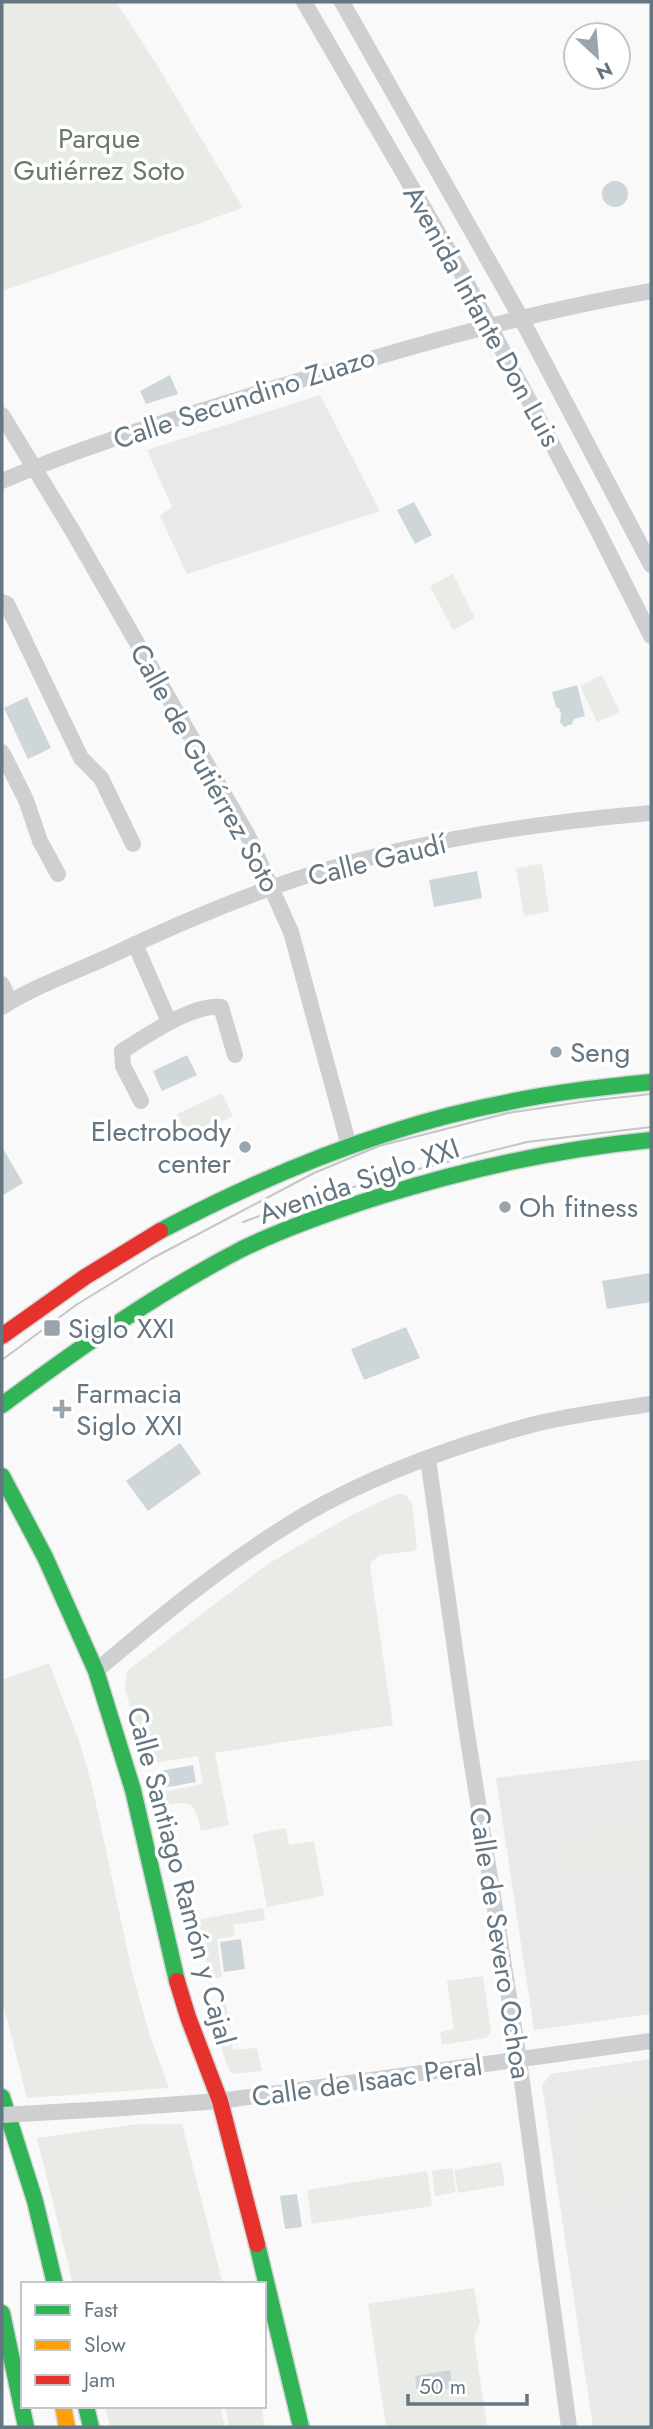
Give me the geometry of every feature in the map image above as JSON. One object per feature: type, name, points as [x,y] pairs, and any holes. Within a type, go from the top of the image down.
[{"type":"main road","name":"Avenida Siglo XXI","points":[[2,1336],[99,1268],[168,1228],[238,1191],[349,1146],[386,1132],[496,1105],[618,1084],[651,1082]]},
{"type":"main road","name":"Avenida Siglo XXI","points":[[2,1405],[127,1315],[194,1275],[245,1248],[332,1212],[482,1166],[561,1149],[651,1140]]},
{"type":"main road","name":"Calle Santiago Ramón y Cajal","points":[[2,1476],[45,1557],[96,1671],[133,1790],[170,1958],[188,2017],[220,2101],[275,2313],[301,2427]]},
{"type":"main road","points":[[2,2097],[27,2202],[66,2282]]},
{"type":"main road","points":[[2,2124],[54,2282]]},
{"type":"main road","points":[[2,2313],[21,2403]]},
{"type":"main road","points":[[22,2408],[26,2427]]},
{"type":"main road","points":[[63,2408],[68,2427]]},
{"type":"main road","points":[[86,2408],[91,2427]]},
{"type":"main road","points":[[97,2408],[102,2427]]},
{"type":"street","name":"Avenida Infante Don Luis","points":[[304,2],[461,272],[651,636]]},
{"type":"street","name":"Avenida Infante Don Luis","points":[[342,2],[521,318],[651,565]]},
{"type":"street","name":"Calle Secundino Zuazo","points":[[2,481],[34,467],[158,424],[354,363],[521,318],[651,291]]},
{"type":"street","name":"Calle de Gutiérrez Soto","points":[[2,415],[248,836],[273,887],[291,932],[349,1146]]},
{"type":"street","points":[[2,602],[7,604],[81,758],[101,778],[133,844]]},
{"type":"street","points":[[2,752],[26,800],[40,841],[58,874]]},
{"type":"street","name":"Calle Gaudí","points":[[6,1004],[135,944],[273,887],[393,853],[492,831],[651,813]]},
{"type":"street","points":[[135,944],[169,1022]]},
{"type":"street","points":[[2,984],[6,1004]]},
{"type":"street","points":[[141,1101],[123,1066],[122,1051],[169,1022],[212,1006],[221,1007],[235,1055]]},
{"type":"street","points":[[96,1671],[213,1575],[328,1503],[382,1477],[533,1425],[651,1404]]},
{"type":"street","name":"Calle de Severo Ochoa","points":[[428,1459],[466,1727],[519,2060],[569,2427]]},
{"type":"street","name":"Calle de Isaac Peral","points":[[2,2115],[220,2101],[651,2041]]},
{"type":"shaded area","points":[[615,181],[624,185],[628,194],[624,203],[615,207],[606,203],[602,194],[606,185]]},
{"type":"shaded area","points":[[170,375],[178,394],[146,404],[140,391]]},
{"type":"shaded area","points":[[320,395],[380,511],[187,574],[160,516],[172,507],[147,450]]},
{"type":"shaded area","points":[[414,502],[432,535],[415,544],[397,510]]},
{"type":"shaded area","points":[[577,685],[585,716],[574,719],[572,724],[564,727],[560,722],[561,714],[552,692]]},
{"type":"shaded area","points":[[27,697],[51,748],[28,759],[4,708]]},
{"type":"shaded area","points":[[477,871],[482,898],[434,907],[429,880]]},
{"type":"shaded area","points":[[187,1055],[197,1075],[162,1091],[153,1071]]},
{"type":"shaded area","points":[[2,1147],[23,1183],[2,1196]]},
{"type":"shaded area","points":[[650,1273],[651,1302],[607,1309],[602,1281]]},
{"type":"shaded area","points":[[406,1327],[420,1358],[364,1380],[351,1349]]},
{"type":"shaded area","points":[[180,1443],[201,1473],[148,1511],[126,1481]]},
{"type":"shaded area","points":[[651,1759],[651,2014],[534,2030],[496,1778]]},
{"type":"shaded area","points":[[193,1765],[196,1782],[163,1788],[160,1771]]},
{"type":"shaded area","points":[[241,1939],[245,1969],[224,1972],[220,1942]]},
{"type":"shaded area","points":[[651,2059],[651,2427],[593,2427],[542,2085],[551,2074]]},
{"type":"shaded area","points":[[297,2194],[302,2227],[285,2229],[280,2196]]},
{"type":"shaded area","points":[[450,2370],[452,2388],[417,2393],[415,2376]]},
{"type":"green space","name":"Parque Gutiérrez Soto","points":[[2,2],[116,2],[243,208],[2,291]]},
{"type":"green space","points":[[453,574],[475,618],[453,630],[430,586]]},
{"type":"green space","points":[[602,675],[620,712],[597,722],[580,686]]},
{"type":"green space","points":[[542,864],[549,912],[524,916],[516,868]]},
{"type":"green space","points":[[222,1093],[233,1116],[188,1138],[177,1114]]},
{"type":"green space","points":[[397,1494],[406,1495],[412,1504],[417,1548],[414,1551],[380,1555],[370,1566],[393,1725],[215,1753],[229,1825],[201,1831],[196,1813],[190,1805],[179,1803],[161,1806],[158,1793],[203,1784],[198,1756],[148,1764],[125,1690],[127,1671],[268,1564],[350,1516]]},
{"type":"green space","points":[[49,1663],[80,1744],[92,1785],[132,1972],[150,2036],[169,2088],[27,2098],[2,2000],[2,1680]]},
{"type":"green space","points":[[651,1824],[651,1871],[568,1882],[562,1834]]},
{"type":"green space","points":[[286,1828],[289,1845],[314,1841],[324,1896],[267,1907],[253,1834]]},
{"type":"green space","points":[[263,1908],[265,1920],[233,1925],[235,1936],[217,1939],[222,1977],[212,1979],[205,1958],[191,1952],[184,1922]]},
{"type":"green space","points":[[483,1976],[491,2031],[486,2038],[442,2045],[440,2032],[454,2029],[447,1981]]},
{"type":"green space","points":[[226,2003],[233,2050],[257,2048],[262,2071],[232,2074],[228,2067],[206,2004]]},
{"type":"green space","points":[[651,2093],[651,2196],[584,2207],[569,2105]]},
{"type":"green space","points":[[138,2124],[182,2124],[222,2282],[73,2282],[37,2138]]},
{"type":"green space","points":[[501,2162],[505,2185],[458,2193],[454,2170]]},
{"type":"green space","points":[[452,2168],[456,2192],[435,2196],[432,2171]]},
{"type":"green space","points":[[427,2171],[432,2206],[312,2224],[307,2190]]},
{"type":"green space","points":[[474,2288],[480,2323],[474,2337],[487,2427],[386,2427],[368,2304]]},
{"type":"green space","points":[[105,2408],[220,2408],[225,2427],[110,2427]]},
{"type":"green space","points":[[261,2408],[265,2427],[229,2427],[226,2410]]},
{"type":"tram line","points":[[2,1360],[76,1305],[151,1259],[314,1173],[379,1146],[508,1113],[651,1094]]},
{"type":"tram line","points":[[243,1222],[287,1206],[399,1174],[527,1142],[651,1127]]},
{"type":"traffic: fast","points":[[160,1231],[286,1171],[330,1153],[418,1124],[527,1098],[651,1082]]},
{"type":"traffic: fast","points":[[2,1405],[89,1342],[149,1303],[210,1266],[276,1234],[363,1202],[448,1177],[549,1154],[651,1140]]},
{"type":"traffic: fast","points":[[2,1476],[45,1557],[96,1671],[133,1790],[177,1981]]},
{"type":"traffic: fast","points":[[2,2097],[35,2201],[55,2282]]},
{"type":"traffic: fast","points":[[257,2244],[301,2427]]},
{"type":"traffic: fast","points":[[2,2313],[21,2403]]},
{"type":"traffic: fast","points":[[22,2408],[26,2427]]},
{"type":"traffic: fast","points":[[86,2408],[91,2427]]},
{"type":"traffic: slow","points":[[63,2408],[67,2427]]},
{"type":"traffic: jam","points":[[2,1336],[85,1277],[160,1231]]},
{"type":"traffic: jam","points":[[177,1981],[220,2101],[257,2244]]},
{"type":"place","name":"Seng","points":[[556,1052]]},
{"type":"place","name":"Electrobody center","points":[[245,1147]]},
{"type":"place","name":"Oh fitness","points":[[505,1207]]},
{"type":"place","name":"Siglo XXI","points":[[52,1328]]},
{"type":"place","name":"Farmacia Siglo XXI","points":[[62,1409]]}]
